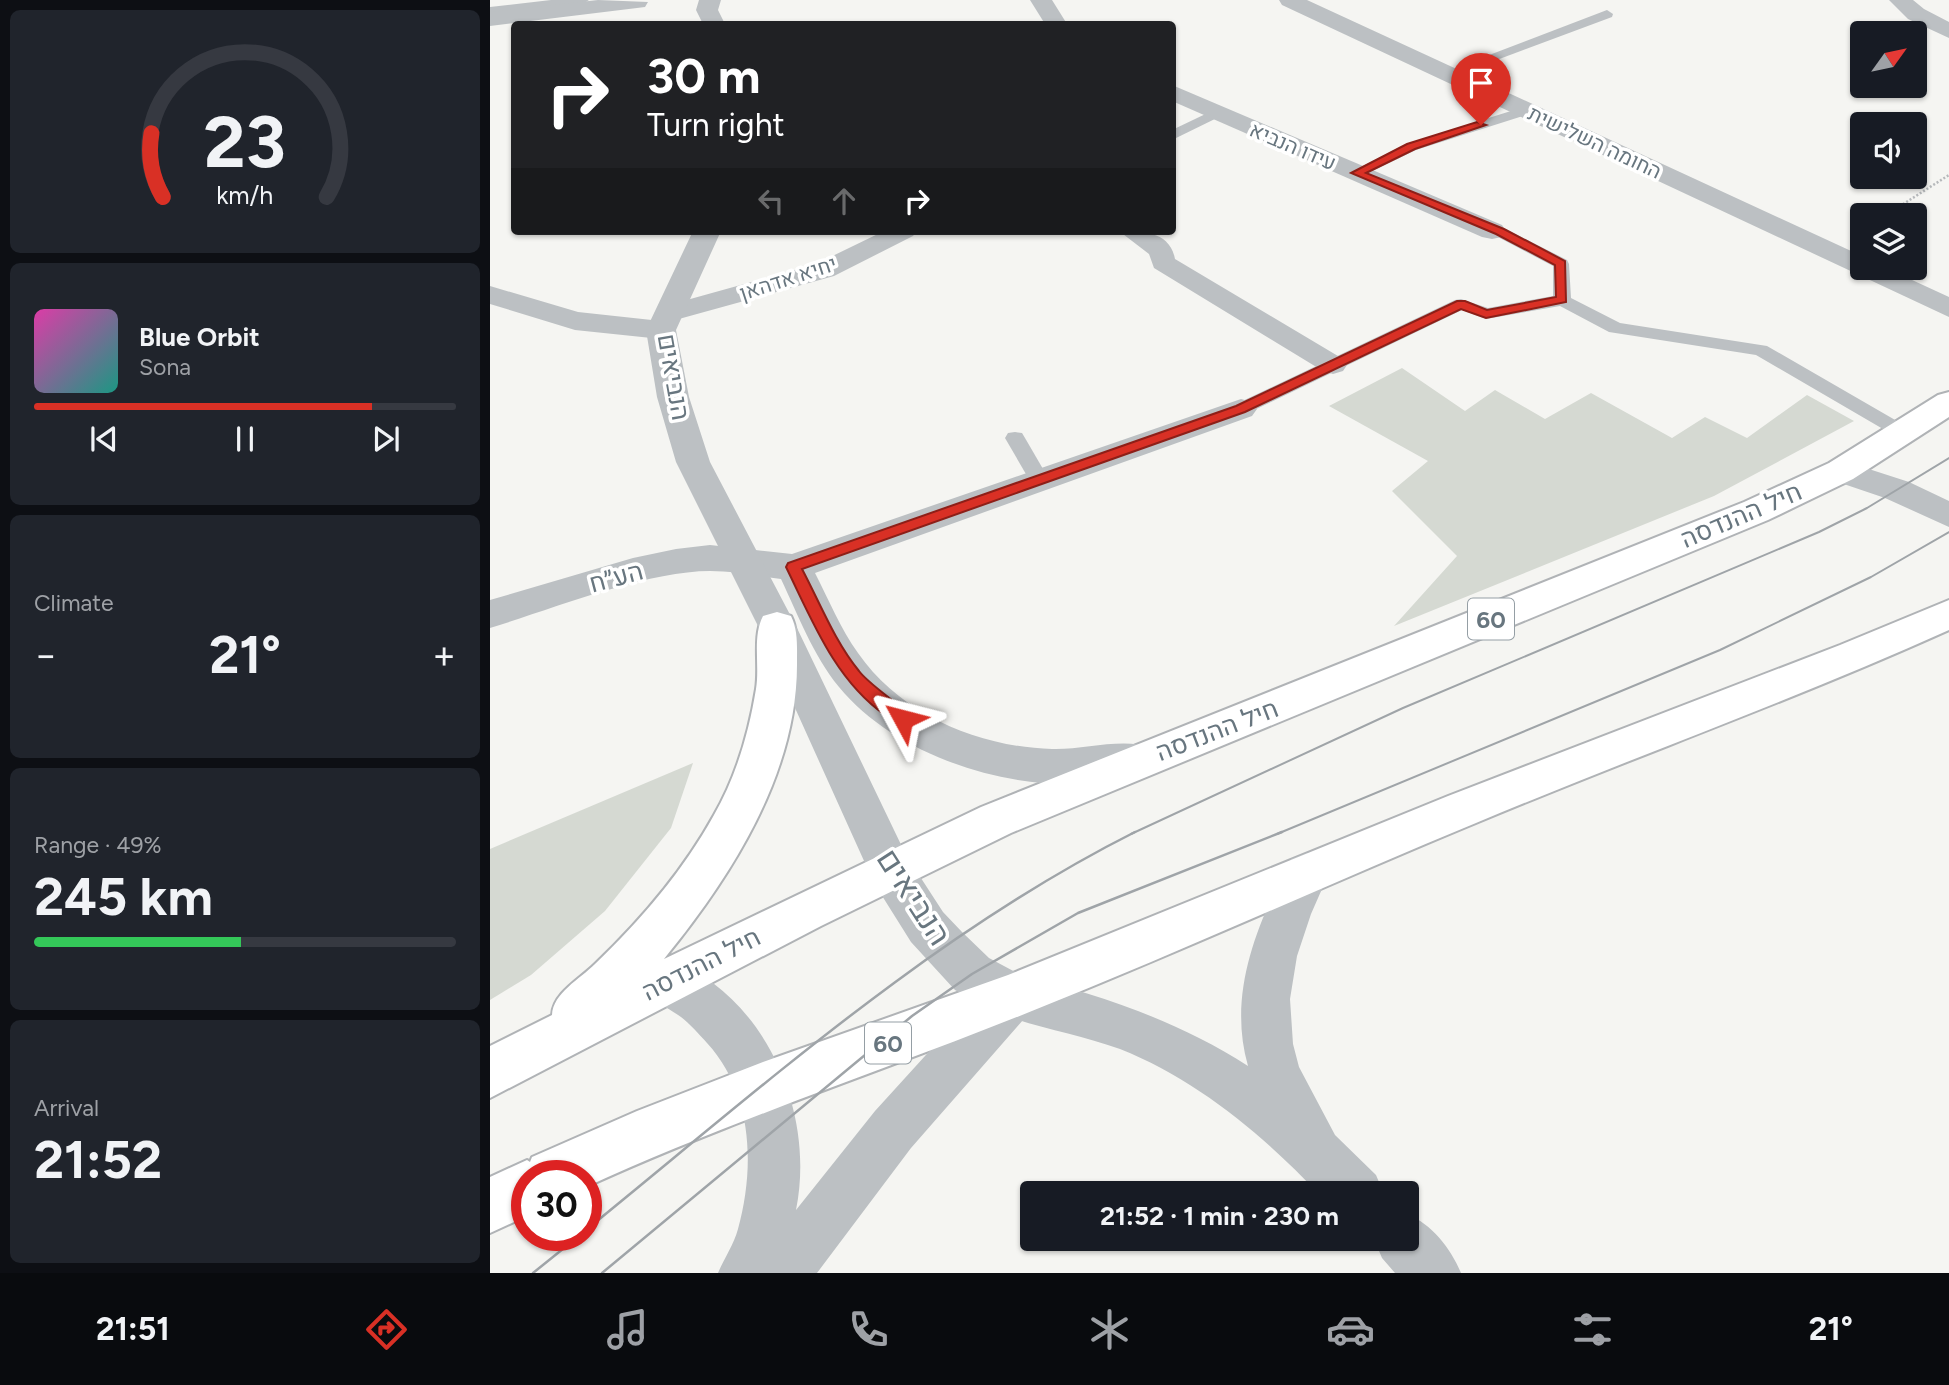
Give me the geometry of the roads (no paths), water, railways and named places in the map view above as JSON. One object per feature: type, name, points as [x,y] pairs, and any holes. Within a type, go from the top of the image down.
[{"type":"highway","name":"חיל ההנדסה","points":[[506,1065],[890,869],[996,820],[1756,511],[1841,471],[1949,402]]},
{"type":"highway","name":"60","points":[[586,1160],[763,1087],[1013,996],[1463,809],[1854,656],[1949,614]]},
{"type":"highway","points":[[506,1065],[592,998],[638,955],[691,893],[732,826],[762,750],[776,690],[777,626]]},
{"type":"highway","points":[[490,1206],[511,1195]]},
{"type":"street","points":[[710,0],[707,10],[712,21]]},
{"type":"street","points":[[1041,0],[1046,13],[1053,21]]},
{"type":"street","name":"החומה השלישית","points":[[1290,0],[1850,262]]},
{"type":"street","points":[[1900,0],[1916,14],[1949,30]]},
{"type":"street","points":[[490,19],[636,1],[651,21]]},
{"type":"street","name":"עידו הנביא","points":[[1176,94],[1492,231]]},
{"type":"street","name":"הנביאים","points":[[705,235],[665,322],[673,397],[693,462],[746,561],[890,869],[927,927],[972,974],[1013,996],[1080,1013],[1150,1038],[1232,1082],[1340,1175]]},
{"type":"street","name":"יחיא אדהאן","points":[[665,322],[825,270],[896,235]]},
{"type":"street","points":[[1138,235],[1161,251],[1163,263],[1333,365]]},
{"type":"street","name":"החומה השלישית","points":[[1887,280],[1949,309]]},
{"type":"street","points":[[490,295],[575,321],[665,322]]},
{"type":"street","points":[[746,561],[793,567],[1241,409]]},
{"type":"street","points":[[1841,471],[1897,490],[1949,515]]},
{"type":"street","name":"הע״ח","points":[[490,614],[676,562],[710,558],[746,561]]},
{"type":"street","points":[[793,567],[853,677],[886,707],[920,731],[980,756],[1038,765],[1088,765],[1139,760]]},
{"type":"street","points":[[1307,873],[1285,914],[1275,944],[1266,1001],[1268,1046],[1288,1100],[1340,1175]]},
{"type":"street","points":[[668,980],[694,994],[722,1019],[745,1051],[763,1087],[773,1131],[773,1181],[764,1234],[746,1273]]},
{"type":"street","points":[[784,1273],[862,1165],[906,1111],[1013,996]]},
{"type":"street","points":[[1412,1251],[1433,1273]]},
{"type":"lane","points":[[490,11],[583,0]]},
{"type":"lane","points":[[1449,73],[1607,14]]},
{"type":"lane","points":[[1357,173],[1411,146],[1527,110]]},
{"type":"lane","points":[[1176,134],[1216,113]]},
{"type":"lane","points":[[1492,231],[1500,232],[1561,264],[1562,300]]},
{"type":"lane","points":[[1241,409],[1461,304],[1486,314],[1562,300],[1615,328],[1761,350],[1902,432]]},
{"type":"lane","points":[[1015,438],[1040,481]]},
{"type":"tram line","points":[[1133,833],[1403,708],[1819,532],[1867,508],[1949,458]]},
{"type":"tram line","points":[[1278,834],[1720,650],[1871,577],[1949,532]]},
{"type":"tram line","points":[[1278,834],[1282,832]]},
{"type":"tram line","points":[[602,1217],[783,1069],[918,965],[988,917],[1133,833]]},
{"type":"tram line","points":[[602,1273],[912,1016],[972,974],[1078,913],[1278,834]]},
{"type":"tram line","points":[[533,1273],[560,1251]]}]
